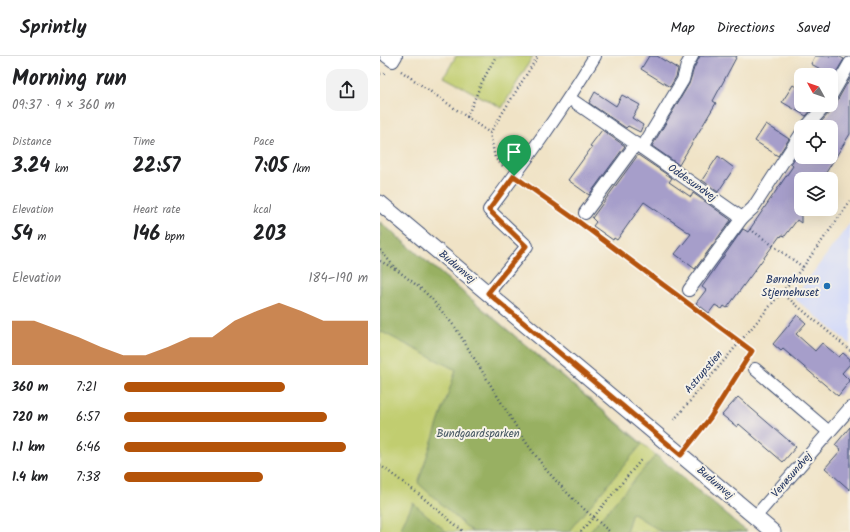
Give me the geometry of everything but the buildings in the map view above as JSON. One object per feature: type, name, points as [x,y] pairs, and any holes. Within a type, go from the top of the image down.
[{"type":"street","points":[[488,293],[526,246],[489,210],[569,98],[595,56]]},
{"type":"street","points":[[582,218],[639,146],[683,80],[687,65],[692,56]]},
{"type":"street","points":[[838,84],[850,63]]},
{"type":"street","name":"Oddesundvej","points":[[569,98],[639,146],[741,220]]},
{"type":"street","points":[[812,120],[820,112]]},
{"type":"street","points":[[686,294],[741,220],[753,208],[794,145]]},
{"type":"street","name":"Budumvej","points":[[380,202],[773,532]]},
{"type":"street","points":[[749,366],[829,432]]},
{"type":"street","name":"Venøsundvej","points":[[755,517],[850,408]]},
{"type":"path","points":[[467,117],[481,84],[496,56]]},
{"type":"path","points":[[538,56],[490,133],[495,158],[505,170],[582,218]]},
{"type":"path","points":[[391,58],[399,69],[490,133]]},
{"type":"path","name":"Astrupstien","points":[[674,420],[803,268],[850,202]]},
{"type":"path","points":[[741,220],[803,268]]},
{"type":"path","points":[[585,226],[677,294]]},
{"type":"path","points":[[380,250],[397,270]]},
{"type":"path","points":[[380,261],[397,270],[419,286],[429,296],[455,327],[525,441],[547,471],[575,501],[610,532]]},
{"type":"path","points":[[782,293],[850,350]]},
{"type":"path","points":[[686,294],[752,351],[747,358]]},
{"type":"path","points":[[681,455],[749,366]]},
{"type":"path","points":[[581,532],[642,460]]},
{"type":"path","points":[[380,465],[416,492],[464,532]]},
{"type":"shaded area","name":"Børnehaven Stjernehuset","points":[[850,223],[850,344],[794,298]]},
{"type":"green space","points":[[456,56],[533,56],[502,108],[444,77]]},
{"type":"green space","name":"Bundgaardsparken","points":[[380,222],[747,532],[380,532]]},
{"type":"green space","name":"Bundgaardsparken","points":[[380,222],[642,444],[568,532],[472,532],[418,483],[456,370],[380,331]]},
{"type":"green space","points":[[656,455],[747,532],[662,532],[632,513],[626,532],[589,532]]},
{"type":"green space","points":[[413,503],[447,532],[406,532],[401,527]]},
{"type":"place","name":"Børnehaven Stjernehuset","points":[[827,286]]},
{"type":"route","points":[[514,176],[579,222],[752,351],[710,418],[681,455],[488,293],[526,246],[489,210],[514,176]]}]
